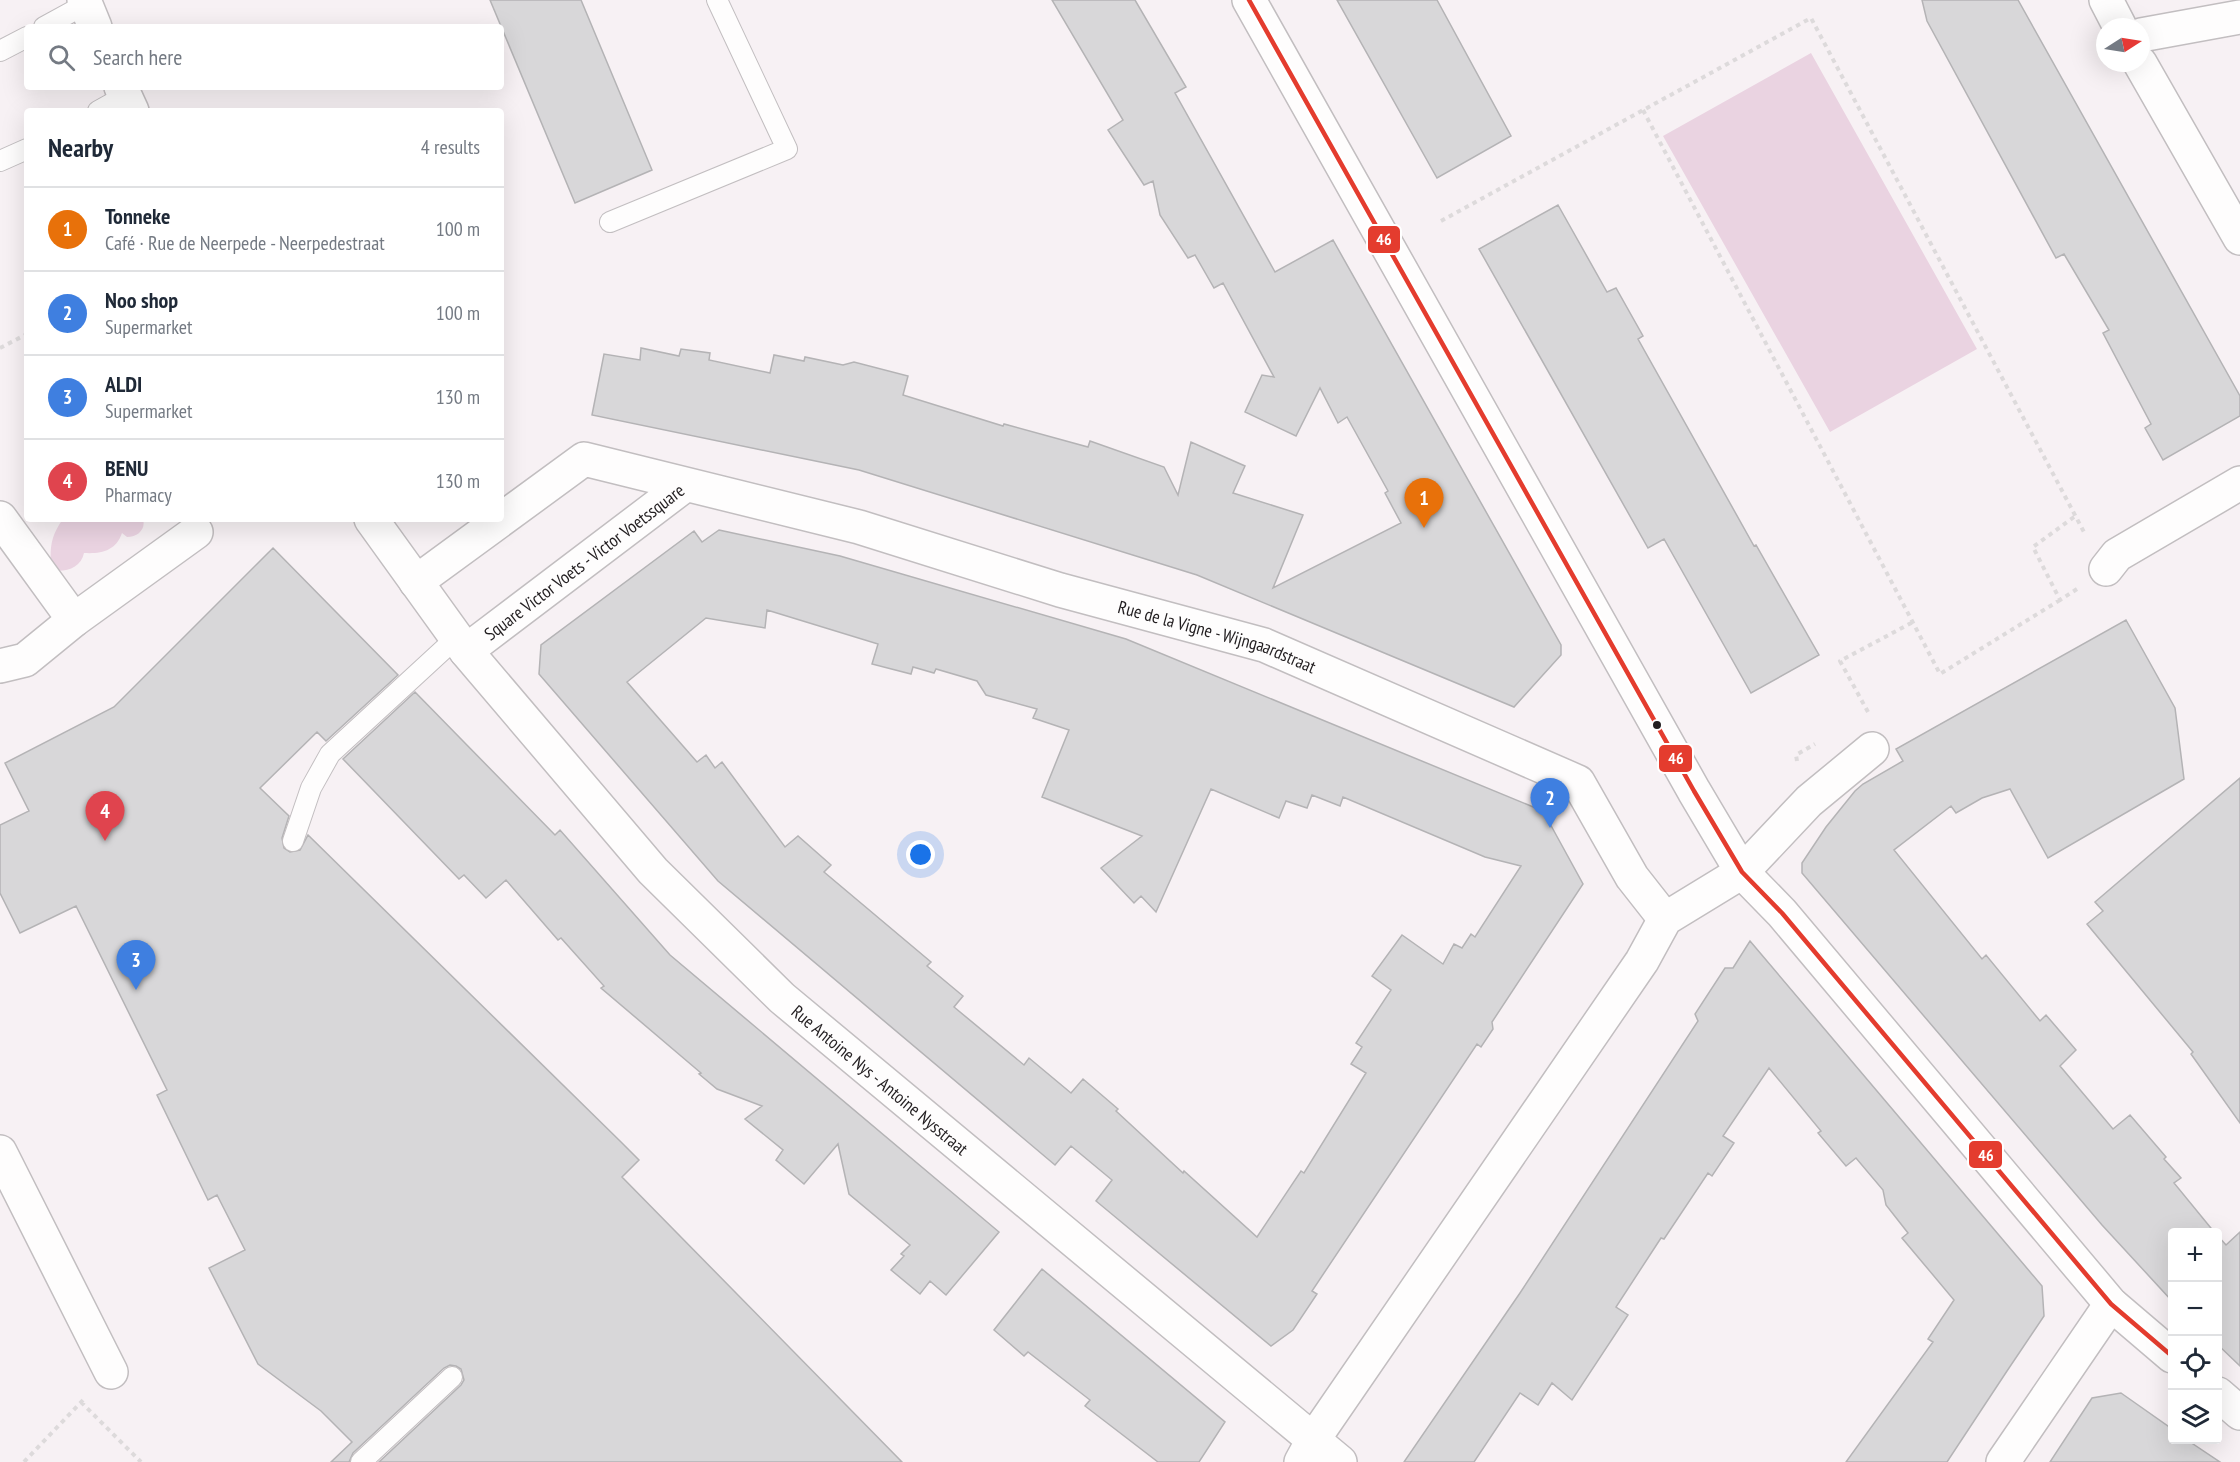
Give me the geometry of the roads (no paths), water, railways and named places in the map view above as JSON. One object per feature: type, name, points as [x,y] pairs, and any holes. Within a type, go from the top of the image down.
[{"type":"street","points":[[1250,0],[1641,699],[1742,872],[1782,913],[2111,1304],[2168,1353]]},
{"type":"street","points":[[2106,0],[2115,18]]},
{"type":"street","points":[[2150,33],[2240,17]]},
{"type":"street","points":[[2145,72],[2240,238]]},
{"type":"street","name":"Square Victor Voets - Victor Voetssquare","points":[[504,518],[584,459],[685,484]]},
{"type":"street","points":[[2106,569],[2117,555],[2240,483]]},
{"type":"street","name":"Square Victor Voets - Victor Voetssquare","points":[[461,645],[685,484]]},
{"type":"street","name":"Rue de la Vigne - Wijngaardstraat","points":[[685,484],[859,527],[1060,590],[1264,645],[1578,782],[1632,877],[1665,919]]},
{"type":"street","points":[[0,518],[74,620]]},
{"type":"street","name":"Rue Antoine Nys - Antoine Nysstraat","points":[[373,522],[461,645],[653,871],[782,998],[1307,1451],[1340,1462]]},
{"type":"street","name":"Square Victor Voets - Victor Voetssquare","points":[[416,582],[498,522]]},
{"type":"street","points":[[0,687],[12,663],[196,532]]},
{"type":"street","points":[[1307,1451],[1642,961],[1665,919],[1742,872],[1809,801],[1872,749]]},
{"type":"street","points":[[0,1152],[111,1372]]},
{"type":"street","points":[[2003,1462],[2111,1304]]},
{"type":"street","points":[[2222,1398],[2240,1413]]},
{"type":"lane","points":[[610,222],[787,149],[717,0]]},
{"type":"lane","points":[[52,24],[88,10]]},
{"type":"lane","points":[[0,51],[24,39]]},
{"type":"lane","points":[[0,161],[24,150]]},
{"type":"lane","points":[[293,841],[311,788],[330,754],[461,645]]},
{"type":"lane","points":[[361,1462],[452,1377]]},
{"type":"place","name":"Tonneke","points":[[1424,528]]},
{"type":"place","name":"Noo shop","points":[[1550,828]]},
{"type":"place","name":"BENU","points":[[105,841]]},
{"type":"place","name":"ALDI","points":[[136,990]]}]
